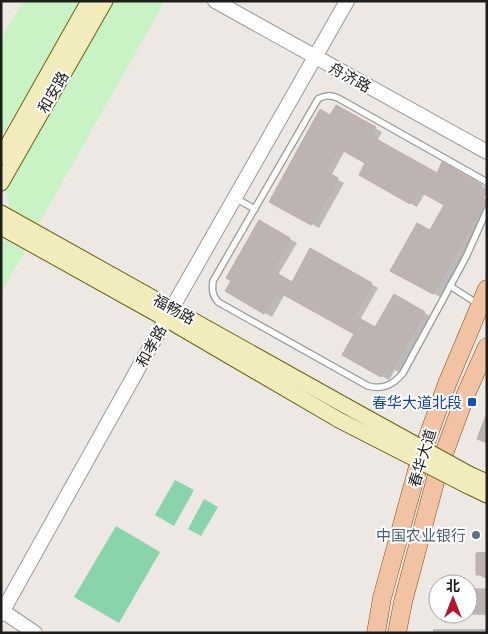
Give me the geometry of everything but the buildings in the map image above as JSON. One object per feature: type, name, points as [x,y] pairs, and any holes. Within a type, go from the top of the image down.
[{"type":"main road","name":"和安路","points":[[1,157],[89,1]]},
{"type":"main road","name":"和安路","points":[[1,183],[104,1]]},
{"type":"main road","name":"福畅路","points":[[1,213],[169,314],[343,413],[467,480]]},
{"type":"main road","name":"福畅路","points":[[1,227],[169,314]]},
{"type":"main road","name":"春华大道","points":[[376,633],[382,598],[421,456],[447,384],[483,297]]},
{"type":"main road","name":"春华大道","points":[[397,633],[403,602],[439,467],[466,394],[487,348]]},
{"type":"main road","points":[[467,480],[487,482]]},
{"type":"main road","points":[[467,480],[487,495]]},
{"type":"street","name":"舟济路","points":[[214,1],[487,152]]},
{"type":"street","name":"和孝路","points":[[2,612],[347,1]]},
{"type":"street","points":[[2,612],[36,633]]},
{"type":"lane","points":[[487,183],[338,98],[330,95],[324,96],[318,99],[213,281],[213,296],[218,302],[368,386],[383,388],[397,380],[403,373],[466,257],[487,210]]},
{"type":"lane","points":[[235,198],[255,209]]},
{"type":"lane","points":[[450,286],[483,297]]},
{"type":"green space","points":[[23,1],[84,1],[34,87],[13,116],[1,137],[1,39]]},
{"type":"green space","points":[[110,1],[165,1],[38,225],[10,208],[4,187]]},
{"type":"green space","points":[[1,238],[25,251],[1,293]]},
{"type":"green space","points":[[175,480],[194,490],[174,526],[155,515]]},
{"type":"green space","points":[[204,499],[218,507],[201,536],[188,529]]},
{"type":"green space","points":[[116,526],[160,552],[119,623],[74,597]]},
{"type":"place","name":"春华大道北段","points":[[472,402]]},
{"type":"place","name":"中国农业银行","points":[[476,535]]}]
